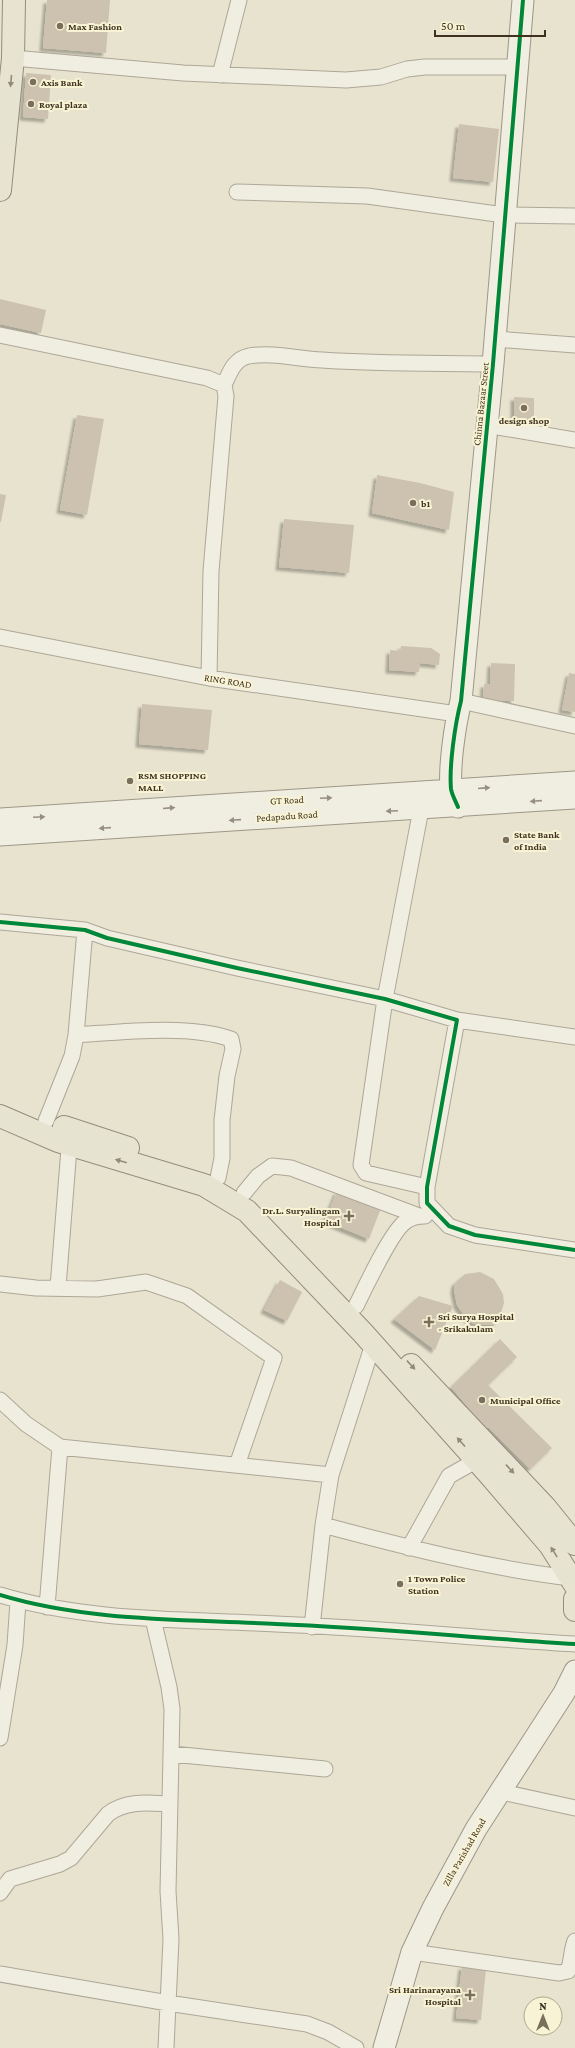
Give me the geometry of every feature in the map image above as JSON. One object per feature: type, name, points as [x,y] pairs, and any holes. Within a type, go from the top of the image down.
[{"type":"main road","points":[[0,190],[13,58],[14,0]]},
{"type":"main road","name":"Chinna Bazaar Street","points":[[455,799],[459,708],[493,364],[504,215],[523,0]]},
{"type":"main road","name":"GT Road","points":[[0,819],[455,799],[575,782]]},
{"type":"main road","name":"Pedapadu Road","points":[[0,835],[324,813],[421,809],[455,799],[575,798]]},
{"type":"main road","points":[[0,1101],[46,1121],[70,1136],[199,1183],[248,1211],[373,1344],[477,1460],[546,1540],[573,1582]]},
{"type":"main road","points":[[0,1116],[58,1141],[70,1136],[218,1178],[244,1193],[265,1210],[356,1306],[540,1502],[575,1544]]},
{"type":"main road","points":[[575,1599],[575,1610]]},
{"type":"main road","name":"Zilla Parishad Road","points":[[384,2048],[412,1952],[433,1908],[476,1829],[502,1792],[564,1694],[575,1671]]},
{"type":"street","points":[[220,75],[239,0]]},
{"type":"street","points":[[13,58],[220,75],[346,80],[381,77],[407,69],[426,67],[518,67]]},
{"type":"street","points":[[237,192],[366,196],[504,215],[575,216]]},
{"type":"street","points":[[0,335],[207,378],[224,385]]},
{"type":"street","points":[[495,339],[575,345]]},
{"type":"street","points":[[209,678],[211,571],[226,396],[224,385],[232,367],[239,360],[248,356],[261,355],[322,360],[493,364]]},
{"type":"street","points":[[486,425],[575,440]]},
{"type":"street","name":"RING ROAD","points":[[0,637],[209,678],[459,708],[575,726]]},
{"type":"street","points":[[421,809],[385,999],[361,1165],[366,1173],[427,1187]]},
{"type":"street","points":[[0,922],[85,930],[107,938],[237,968],[385,999],[457,1020],[575,1037]]},
{"type":"street","points":[[46,1121],[72,1056],[76,1035],[85,930]]},
{"type":"street","points":[[457,1020],[427,1187],[427,1203],[449,1226],[475,1235],[575,1250]]},
{"type":"street","points":[[76,1035],[175,1030],[222,1036],[231,1039],[233,1049],[227,1076],[222,1120],[222,1158],[218,1178]]},
{"type":"street","points":[[58,1287],[70,1136]]},
{"type":"street","points":[[244,1193],[258,1176],[272,1166],[291,1168],[419,1216],[438,1216]]},
{"type":"street","points":[[356,1306],[393,1237],[404,1222],[419,1216]]},
{"type":"street","points":[[0,1284],[36,1288],[58,1287],[97,1289],[146,1282],[187,1296],[274,1358],[236,1465]]},
{"type":"street","points":[[312,1627],[323,1525],[331,1475],[373,1344]]},
{"type":"street","points":[[0,1400],[26,1424],[60,1447],[331,1475]]},
{"type":"street","points":[[47,1607],[60,1447]]},
{"type":"street","points":[[409,1548],[448,1476],[477,1460]]},
{"type":"street","points":[[323,1525],[409,1548],[573,1582]]},
{"type":"street","points":[[0,1595],[18,1601],[47,1607],[153,1619],[312,1627],[575,1644]]},
{"type":"street","points":[[0,1738],[5,1683],[18,1601]]},
{"type":"street","points":[[153,1619],[169,1687],[172,1709],[168,1890],[171,1939],[166,2048]]},
{"type":"street","points":[[172,1754],[325,1769]]},
{"type":"street","points":[[502,1792],[575,1808]]},
{"type":"street","points":[[0,1893],[5,1875],[60,1864],[71,1858],[108,1814],[115,1808],[124,1805],[141,1803],[170,1804]]},
{"type":"street","points":[[412,1952],[559,1973],[568,1970],[571,1964],[572,1949],[575,1941]]},
{"type":"street","points":[[0,1974],[168,2003],[307,2024],[324,2030],[356,2048]]},
{"type":"building","points":[[47,0],[110,0],[106,53],[43,48]]},
{"type":"building","points":[[26,73],[51,75],[48,119],[23,117]]},
{"type":"building","points":[[459,124],[499,129],[493,182],[453,178]]},
{"type":"building","points":[[0,299],[46,310],[41,333],[0,324]]},
{"type":"building","name":"design shop","points":[[514,397],[534,398],[534,419],[514,419]]},
{"type":"building","points":[[77,415],[104,419],[87,515],[60,510]]},
{"type":"building","name":"b1","points":[[377,475],[420,483],[454,492],[449,530],[372,513]]},
{"type":"building","points":[[0,494],[6,495],[1,522],[0,522]]},
{"type":"building","points":[[284,519],[354,525],[349,573],[279,567]]},
{"type":"building","points":[[401,646],[431,648],[440,654],[439,665],[420,663],[419,672],[389,670],[390,650],[400,651]]},
{"type":"building","points":[[491,663],[515,664],[514,701],[483,701],[484,684],[490,684]]},
{"type":"building","points":[[569,673],[575,674],[575,712],[562,710]]},
{"type":"building","points":[[142,704],[212,710],[208,750],[139,744]]},
{"type":"building","points":[[337,1191],[381,1208],[369,1239],[325,1221]]},
{"type":"building","points":[[480,1272],[494,1279],[503,1294],[504,1303],[499,1319],[496,1323],[489,1325],[472,1323],[464,1315],[457,1305],[454,1290],[455,1283],[465,1274]]},
{"type":"building","points":[[280,1280],[302,1292],[287,1321],[264,1310]]},
{"type":"building","points":[[419,1296],[453,1306],[435,1350],[394,1319]]},
{"type":"building","name":"Municipal Office","points":[[500,1339],[517,1357],[488,1385],[552,1448],[530,1469],[488,1427],[481,1433],[466,1417],[472,1412],[451,1387]]},
{"type":"building","points":[[462,1966],[486,1969],[481,2020],[456,2018]]},
{"type":"cycle path","points":[[458,807],[451,789],[452,757],[461,701],[493,364],[523,0]]},
{"type":"cycle path","points":[[0,922],[85,930],[107,938],[237,968],[385,999],[457,1020],[427,1187],[427,1203],[449,1226],[475,1235],[575,1250]]},
{"type":"cycle path","points":[[0,1595],[34,1604],[68,1610],[137,1618],[351,1628],[575,1644]]},
{"type":"place","name":"Max Fashion","points":[[60,26]]},
{"type":"place","name":"Axis Bank","points":[[33,82]]},
{"type":"place","name":"Royal plaza","points":[[31,104]]},
{"type":"place","name":"design shop","points":[[524,408]]},
{"type":"place","name":"b1","points":[[413,503]]},
{"type":"place","name":"RSM SHOPPING MALL","points":[[130,781]]},
{"type":"place","name":"State Bank of India","points":[[506,840]]},
{"type":"place","name":"Dr.L. Suryalingam Hospital","points":[[349,1216]]},
{"type":"place","name":"Sri Surya Hospital - Srikakulam","points":[[429,1322]]},
{"type":"place","name":"Municipal Office","points":[[482,1400]]},
{"type":"place","name":"1 Town Police Station","points":[[400,1584]]},
{"type":"place","name":"Sri Harinarayana Hospital","points":[[470,1995]]}]
